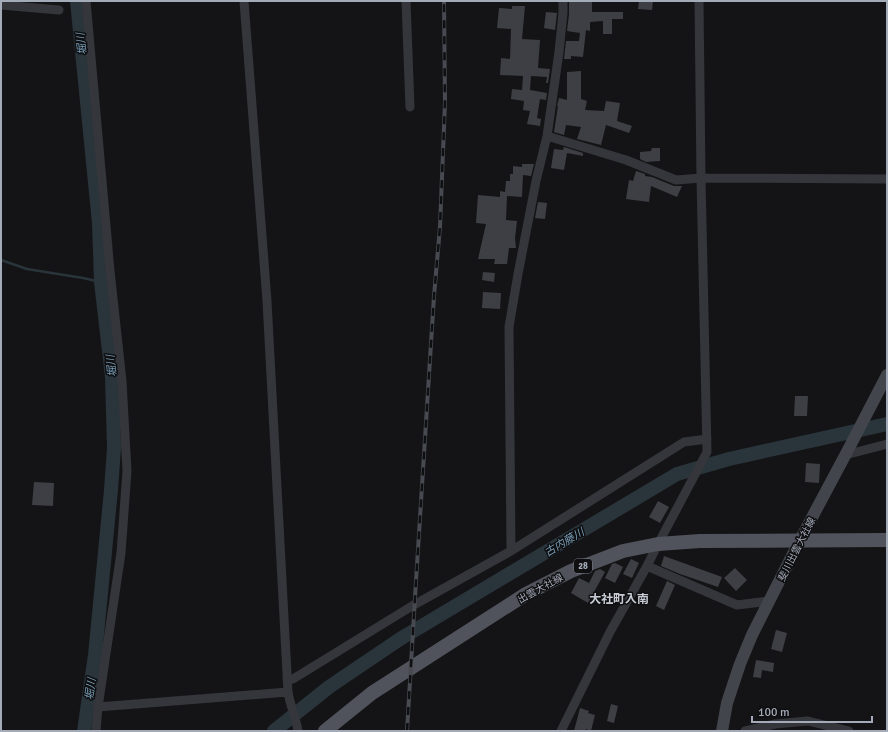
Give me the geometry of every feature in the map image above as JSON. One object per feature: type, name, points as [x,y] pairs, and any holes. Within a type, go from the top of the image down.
[{"type":"main road","name":"斐川出雲大社線","points":[[722,731],[727,703],[740,664],[752,635],[887,375]]},
{"type":"main road","name":"出雲大社線","points":[[325,731],[372,693],[526,594],[571,571],[617,553],[658,544],[700,540],[887,540]]},
{"type":"street","points":[[86,1],[109,271],[122,381],[127,471],[121,553],[98,707],[96,731]]},
{"type":"street","points":[[244,1],[267,301],[287,679],[290,702],[297,728]]},
{"type":"street","points":[[406,1],[410,107]]},
{"type":"street","points":[[511,551],[509,327],[536,181],[547,136],[559,52],[563,1]]},
{"type":"street","points":[[561,731],[610,632],[708,452],[701,178],[699,1]]},
{"type":"street","points":[[1,5],[59,10]]},
{"type":"street","points":[[547,136],[626,160],[676,180],[701,178],[887,179]]},
{"type":"street","points":[[287,679],[293,679],[412,606],[511,551],[684,442],[707,444]]},
{"type":"street","points":[[847,453],[887,444]]},
{"type":"street","points":[[647,566],[737,605],[769,601]]},
{"type":"street","points":[[98,707],[288,692]]},
{"type":"street","points":[[745,731],[775,724],[808,721],[849,731]]},
{"type":"building","points":[[569,1],[592,1],[592,12],[623,12],[623,19],[612,19],[612,34],[603,34],[603,21],[590,22],[590,31],[586,30],[583,57],[571,56],[571,59],[564,59],[566,41],[579,41],[580,33],[567,31]]},
{"type":"building","points":[[639,1],[653,1],[652,10],[638,9]]},
{"type":"building","points":[[512,6],[525,6],[522,39],[540,40],[538,68],[550,69],[548,83],[546,83],[547,77],[531,76],[530,90],[547,93],[546,100],[540,99],[537,118],[541,119],[540,126],[527,124],[530,111],[523,110],[524,101],[511,99],[512,89],[522,90],[523,76],[500,75],[501,58],[510,59],[511,29],[497,28],[499,8],[512,9]]},
{"type":"building","points":[[546,12],[557,13],[555,30],[544,28]]},
{"type":"building","points":[[581,71],[581,99],[587,101],[585,110],[604,111],[606,101],[620,103],[617,121],[632,126],[629,133],[606,125],[601,145],[577,139],[581,127],[566,125],[564,135],[554,132],[559,98],[567,100],[567,72]]},
{"type":"building","points":[[564,147],[583,153],[583,156],[567,153],[564,170],[551,168],[554,149],[563,150]]},
{"type":"building","points":[[652,148],[660,148],[660,161],[646,162],[640,159],[640,152],[651,151]]},
{"type":"building","points":[[522,164],[534,164],[531,176],[523,175],[522,197],[507,196],[506,220],[517,221],[515,238],[516,248],[509,248],[507,264],[494,264],[495,259],[478,259],[486,224],[476,223],[478,195],[500,197],[500,191],[505,192],[506,181],[510,181],[510,174],[513,174],[513,166],[522,167]]},
{"type":"building","points":[[636,171],[645,174],[645,176],[652,177],[674,186],[682,186],[677,197],[651,186],[649,202],[626,199],[629,180],[633,181]]},
{"type":"building","points":[[538,202],[547,203],[545,219],[535,218]]},
{"type":"building","points":[[483,272],[495,273],[494,282],[482,280]]},
{"type":"building","points":[[483,292],[501,293],[500,309],[482,308]]},
{"type":"building","points":[[795,396],[808,396],[807,416],[794,416]]},
{"type":"building","points":[[806,463],[820,464],[819,483],[805,482]]},
{"type":"building","points":[[34,482],[54,483],[53,506],[32,505]]},
{"type":"building","points":[[658,501],[669,507],[660,523],[649,517]]},
{"type":"building","points":[[664,556],[722,577],[718,587],[661,566]]},
{"type":"building","points":[[631,559],[639,563],[632,578],[623,574]]},
{"type":"building","points":[[615,563],[623,567],[615,583],[605,578],[612,564]]},
{"type":"building","points":[[735,568],[747,580],[736,591],[724,578]]},
{"type":"building","points":[[600,569],[605,572],[588,603],[571,593],[579,578],[589,583],[595,571]]},
{"type":"building","points":[[667,581],[675,585],[664,610],[656,606]]},
{"type":"building","points":[[776,630],[787,633],[782,652],[771,649]]},
{"type":"building","points":[[756,660],[774,663],[773,672],[762,670],[761,678],[753,677]]},
{"type":"building","points":[[611,704],[618,706],[614,723],[607,721]]},
{"type":"building","points":[[580,708],[595,715],[591,731],[586,729],[585,731],[574,731]]},
{"type":"waterway","name":"堀川","points":[[77,1],[99,223],[101,282],[112,377],[114,448],[95,655],[84,731]]},
{"type":"waterway","points":[[1,260],[27,269],[101,282]]},
{"type":"waterway","name":"古内藤川","points":[[274,731],[329,687],[400,639],[677,474],[729,459],[887,424]]},
{"type":"railway","points":[[407,731],[434,296],[440,227],[445,102],[444,1]]},
{"type":"district","name":"大社町入南","points":[[619,599]]}]
